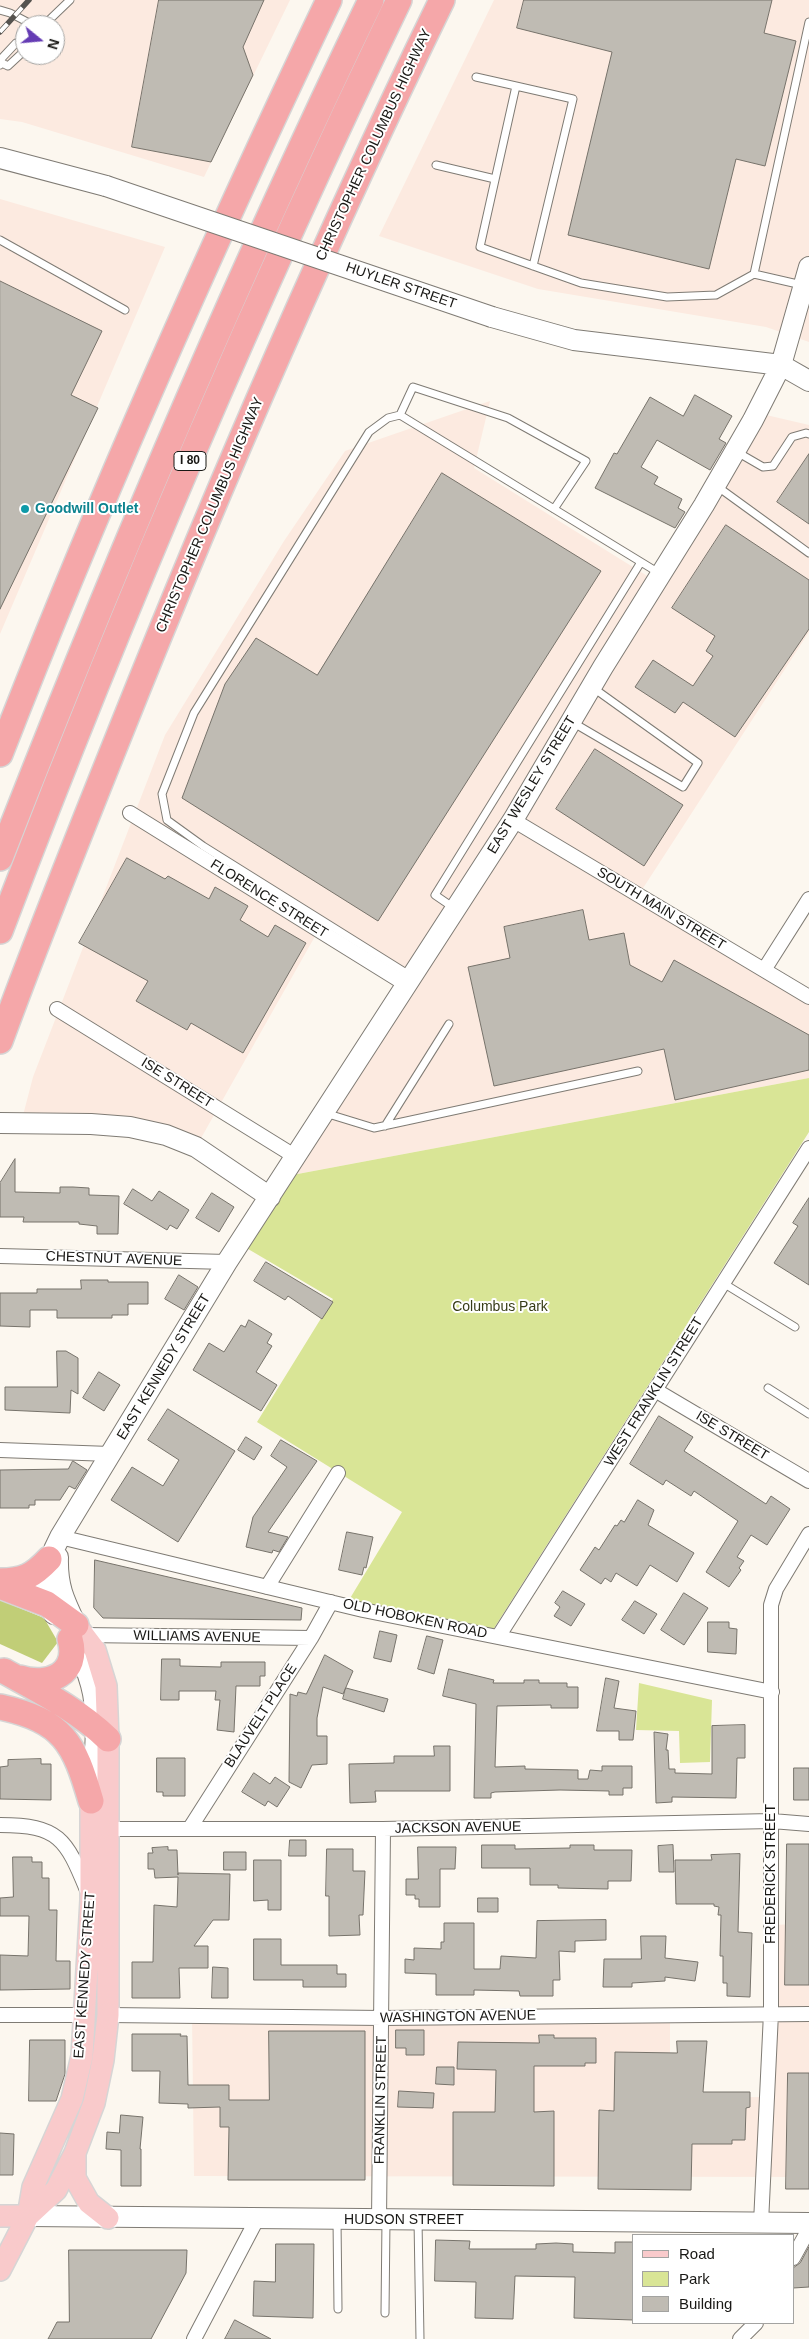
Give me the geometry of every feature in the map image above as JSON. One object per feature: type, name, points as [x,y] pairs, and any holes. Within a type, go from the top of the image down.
[{"type":"highway","points":[[0,754],[173,340],[268,127],[329,0]]},
{"type":"highway","name":"I 80","points":[[0,858],[108,588],[195,384],[273,209],[371,0]]},
{"type":"highway","name":"I 80","points":[[0,931],[80,724],[186,471],[284,246],[399,0]]},
{"type":"highway","name":"CHRISTOPHER COLUMBUS HIGHWAY","points":[[0,1040],[49,910],[161,629],[238,447],[340,218],[442,0]]},
{"type":"highway","points":[[0,1581],[15,1581],[35,1573],[54,1548]]},
{"type":"highway","points":[[0,1586],[48,1604],[77,1633],[71,1661],[54,1678],[37,1682],[2,1669]]},
{"type":"highway","points":[[2,1669],[101,1732]]},
{"type":"highway","points":[[0,1707],[35,1717],[64,1737],[74,1750],[81,1766],[91,1802]]},
{"type":"main road","name":"EAST KENNEDY STREET","points":[[28,2216],[56,2190],[75,2153],[94,2103],[104,2060],[108,2015],[108,1829],[101,1732],[106,1686],[94,1650],[77,1633]]},
{"type":"main road","name":"EAST KENNEDY STREET","points":[[28,2216],[33,2187],[72,2099],[82,2056],[86,2014],[91,1900],[91,1802]]},
{"type":"main road","points":[[75,2153],[75,2178],[89,2203],[108,2218]]},
{"type":"main road","name":"HUDSON STREET","points":[[0,2216],[28,2216]]},
{"type":"main road","points":[[0,2270],[28,2216]]},
{"type":"street","name":"HUYLER STREET","points":[[0,158],[106,186],[492,317],[574,340],[781,365],[809,381]]},
{"type":"street","name":"EAST WESLEY STREET","points":[[270,1197],[513,820],[735,451],[781,365],[806,276]]},
{"type":"street","name":"FLORENCE STREET","points":[[130,813],[410,981]]},
{"type":"street","name":"SOUTH MAIN STREET","points":[[513,820],[809,997]]},
{"type":"street","points":[[764,970],[809,899]]},
{"type":"street","name":"ISE STREET","points":[[57,1008],[296,1157]]},
{"type":"street","points":[[0,1123],[91,1124],[130,1127],[166,1135],[196,1147],[270,1197]]},
{"type":"street","name":"WEST FRANKLIN STREET","points":[[498,1637],[809,1148]]},
{"type":"street","name":"EAST KENNEDY STREET","points":[[48,1604],[45,1581],[54,1548],[227,1262],[270,1197]]},
{"type":"street","name":"CHESTNUT AVENUE","points":[[0,1256],[227,1262]]},
{"type":"street","name":"ISE STREET","points":[[655,1390],[809,1481]]},
{"type":"street","points":[[0,1450],[110,1454]]},
{"type":"street","points":[[267,1587],[338,1473]]},
{"type":"street","name":"FREDERICK STREET","points":[[761,2223],[771,2013],[771,1605],[776,1589],[809,1534]]},
{"type":"street","name":"EAST KENNEDY STREET","points":[[54,1548],[57,1576],[62,1596],[77,1633]]},
{"type":"street","name":"OLD HOBOKEN ROAD","points":[[54,1548],[267,1587],[498,1637],[772,1692]]},
{"type":"street","name":"BLAUVELT PLACE","points":[[190,1828],[311,1638],[331,1602]]},
{"type":"street","name":"WILLIAMS AVENUE","points":[[77,1633],[311,1638]]},
{"type":"street","name":"EAST KENNEDY STREET","points":[[91,1802],[101,1732]]},
{"type":"street","name":"JACKSON AVENUE","points":[[108,1829],[383,1829],[772,1821],[809,1824]]},
{"type":"street","points":[[0,1824],[26,1825],[58,1836],[72,1854],[91,1900]]},
{"type":"street","name":"FRANKLIN STREET","points":[[383,1829],[383,2220]]},
{"type":"street","points":[[0,2015],[86,2014]]},
{"type":"street","name":"WASHINGTON AVENUE","points":[[108,2015],[382,2018],[809,2014]]},
{"type":"street","name":"HUDSON STREET","points":[[28,2216],[809,2223]]},
{"type":"street","points":[[194,2339],[257,2219]]},
{"type":"street","points":[[794,2256],[809,2228]]},
{"type":"street","points":[[740,2339],[755,2324]]},
{"type":"lane","points":[[54,15],[70,0]]},
{"type":"lane","points":[[0,10],[15,17]]},
{"type":"lane","points":[[754,274],[809,22]]},
{"type":"lane","points":[[15,44],[1,59],[1,64],[8,66],[15,60]]},
{"type":"lane","points":[[476,77],[573,99],[533,266]]},
{"type":"lane","points":[[516,86],[480,247],[581,283],[667,297],[716,296],[754,274],[806,276]]},
{"type":"lane","points":[[436,165],[495,179]]},
{"type":"lane","points":[[0,240],[125,310]]},
{"type":"lane","points":[[400,415],[413,387],[508,418],[586,461],[554,509]]},
{"type":"lane","points":[[410,981],[167,820],[162,794],[194,713],[369,432],[388,418],[400,415],[661,575]]},
{"type":"lane","points":[[735,451],[763,467],[773,466],[792,437],[806,433],[809,434]]},
{"type":"lane","points":[[715,485],[809,553]]},
{"type":"lane","points":[[456,909],[435,895],[641,562]]},
{"type":"lane","points":[[571,722],[683,786],[698,763],[592,687]]},
{"type":"lane","points":[[385,1126],[449,1024]]},
{"type":"lane","points":[[324,1113],[374,1128],[638,1071]]},
{"type":"lane","points":[[723,1283],[794,1328]]},
{"type":"lane","points":[[768,1388],[809,1414]]},
{"type":"lane","points":[[337,2219],[338,2309]]},
{"type":"lane","points":[[383,2220],[385,2313]]},
{"type":"lane","points":[[418,2220],[420,2339]]},
{"type":"shaded area","points":[[0,0],[290,0],[204,177],[22,122],[0,119]]},
{"type":"shaded area","points":[[494,0],[809,0],[809,342],[766,327],[538,289],[379,236]]},
{"type":"shaded area","points":[[0,199],[165,247],[0,634]]},
{"type":"shaded area","points":[[490,401],[474,468],[657,582],[762,414],[809,425],[809,632],[636,899],[809,1003],[809,1078],[287,1176],[405,986],[318,931],[196,1147],[166,1135],[21,1123],[33,1077],[165,735],[284,541],[345,451]]},
{"type":"shaded area","points":[[809,1924],[809,2177],[194,2176],[192,2015],[670,2015],[670,2098],[761,2097],[766,1925]]},
{"type":"green space","name":"Columbus Park","points":[[809,1078],[809,1132],[489,1636],[346,1605],[402,1512],[257,1422],[333,1299],[243,1246],[287,1176]]},
{"type":"green space","points":[[0,1600],[44,1618],[58,1642],[42,1663],[0,1644]]},
{"type":"green space","points":[[639,1683],[712,1700],[710,1762],[680,1763],[679,1731],[636,1730]]},
{"type":"building","points":[[159,0],[264,0],[243,47],[253,75],[211,162],[132,147]]},
{"type":"building","points":[[524,0],[772,0],[764,33],[796,41],[765,166],[736,159],[709,269],[568,235],[612,52],[517,28]]},
{"type":"building","name":"Goodwill Outlet","points":[[0,281],[102,331],[71,395],[98,408],[0,609]]},
{"type":"building","points":[[695,395],[732,416],[719,439],[726,443],[710,470],[657,440],[641,467],[658,477],[654,484],[682,499],[678,508],[685,512],[675,528],[595,488],[614,453],[617,454],[650,397],[683,416]]},
{"type":"building","points":[[809,454],[809,524],[777,502]]},
{"type":"building","points":[[442,473],[601,571],[378,921],[182,798],[225,684],[256,638],[317,675]]},
{"type":"building","points":[[726,525],[809,580],[809,629],[735,737],[683,702],[675,713],[635,687],[653,660],[693,686],[713,656],[706,651],[715,636],[672,608]]},
{"type":"building","points":[[595,749],[683,805],[644,866],[556,809]]},
{"type":"building","points":[[127,858],[165,879],[168,876],[209,899],[215,887],[248,906],[240,920],[268,937],[275,925],[306,943],[243,1053],[191,1023],[187,1030],[136,1001],[148,981],[79,943]]},
{"type":"building","points":[[583,910],[589,940],[624,933],[630,965],[662,982],[674,960],[809,1035],[809,1070],[675,1100],[664,1049],[494,1086],[468,967],[510,958],[504,927]]},
{"type":"building","points":[[15,1159],[15,1192],[60,1193],[60,1187],[73,1187],[89,1188],[89,1195],[119,1196],[118,1234],[97,1234],[97,1226],[79,1224],[79,1222],[23,1222],[24,1217],[0,1217],[0,1183]]},
{"type":"building","points":[[133,1189],[152,1201],[159,1191],[189,1210],[177,1229],[170,1225],[167,1230],[124,1204]]},
{"type":"building","points":[[212,1193],[234,1207],[219,1232],[196,1218]]},
{"type":"building","points":[[809,1198],[809,1285],[774,1263],[798,1226],[793,1223]]},
{"type":"building","points":[[266,1262],[333,1302],[322,1319],[288,1296],[285,1300],[254,1281]]},
{"type":"building","points":[[179,1275],[198,1287],[184,1310],[165,1299]]},
{"type":"building","points":[[81,1280],[148,1282],[148,1304],[128,1304],[128,1315],[112,1315],[112,1318],[57,1318],[57,1310],[30,1310],[30,1327],[0,1326],[0,1293],[37,1293],[37,1289],[81,1289]]},
{"type":"building","points":[[249,1320],[272,1334],[267,1343],[272,1346],[256,1372],[277,1385],[261,1411],[193,1370],[209,1343],[224,1352],[241,1325],[245,1327]]},
{"type":"building","points":[[57,1351],[66,1351],[78,1358],[78,1394],[71,1390],[70,1413],[5,1410],[5,1387],[57,1387]]},
{"type":"building","points":[[99,1372],[120,1385],[104,1411],[83,1398]]},
{"type":"building","points":[[168,1409],[235,1451],[178,1542],[111,1500],[132,1467],[163,1486],[179,1460],[148,1440]]},
{"type":"building","points":[[659,1416],[693,1437],[684,1451],[766,1504],[771,1496],[790,1509],[767,1545],[751,1535],[737,1557],[744,1561],[739,1568],[741,1570],[729,1587],[706,1572],[738,1521],[694,1491],[691,1496],[666,1480],[663,1485],[630,1464]]},
{"type":"building","points":[[246,1437],[262,1447],[254,1460],[238,1450]]},
{"type":"building","points":[[281,1440],[317,1461],[268,1532],[288,1537],[279,1552],[273,1550],[272,1553],[246,1547],[253,1517],[287,1467],[271,1456]]},
{"type":"building","points":[[73,1461],[87,1470],[75,1489],[69,1486],[60,1500],[35,1500],[35,1505],[29,1505],[29,1508],[0,1508],[0,1470],[68,1469]]},
{"type":"building","points":[[638,1500],[654,1510],[648,1525],[694,1553],[677,1582],[650,1565],[637,1586],[616,1573],[611,1582],[605,1578],[601,1584],[580,1570],[595,1547],[599,1550],[615,1525],[617,1526],[621,1520],[624,1522]]},
{"type":"building","points":[[347,1532],[373,1537],[366,1568],[364,1567],[362,1575],[339,1570]]},
{"type":"building","points":[[95,1560],[302,1608],[301,1620],[103,1618],[94,1608]]},
{"type":"building","points":[[563,1591],[585,1604],[571,1626],[554,1616],[560,1607],[555,1603]]},
{"type":"building","points":[[684,1593],[708,1608],[684,1645],[661,1630]]},
{"type":"building","points":[[635,1601],[657,1614],[644,1634],[622,1620]]},
{"type":"building","points":[[708,1622],[729,1622],[729,1628],[737,1629],[736,1654],[708,1652]]},
{"type":"building","points":[[380,1631],[397,1635],[391,1662],[374,1658]]},
{"type":"building","points":[[427,1636],[443,1640],[434,1674],[418,1669]]},
{"type":"building","points":[[325,1655],[353,1671],[343,1694],[323,1687],[317,1718],[317,1736],[327,1736],[327,1764],[312,1765],[301,1788],[289,1782],[290,1694],[297,1696],[298,1692],[306,1694]]},
{"type":"building","points":[[162,1659],[180,1659],[180,1666],[221,1667],[221,1662],[265,1662],[265,1676],[260,1676],[260,1686],[236,1686],[234,1732],[217,1730],[220,1700],[215,1700],[216,1691],[179,1691],[179,1700],[161,1700]]},
{"type":"building","points":[[449,1669],[494,1680],[493,1683],[524,1683],[524,1680],[539,1680],[539,1683],[567,1683],[567,1687],[578,1687],[578,1708],[551,1708],[551,1705],[497,1706],[495,1767],[525,1766],[525,1769],[578,1770],[578,1779],[588,1779],[590,1770],[602,1771],[602,1766],[632,1766],[632,1788],[623,1788],[623,1795],[609,1795],[609,1791],[560,1790],[495,1792],[491,1793],[491,1798],[474,1798],[476,1704],[443,1696]]},
{"type":"building","points":[[606,1678],[619,1681],[614,1708],[636,1711],[633,1740],[619,1740],[619,1731],[597,1731]]},
{"type":"building","points":[[346,1688],[388,1699],[384,1712],[343,1699]]},
{"type":"building","points":[[745,1725],[745,1758],[737,1758],[736,1798],[672,1797],[672,1802],[656,1803],[654,1732],[668,1734],[666,1750],[668,1750],[669,1769],[675,1769],[675,1773],[712,1774],[712,1726]]},
{"type":"building","points":[[434,1746],[450,1746],[450,1791],[375,1791],[376,1802],[350,1803],[349,1764],[394,1763],[394,1756],[434,1756]]},
{"type":"building","points":[[157,1758],[185,1758],[185,1796],[163,1796],[163,1792],[157,1792]]},
{"type":"building","points":[[41,1759],[41,1764],[51,1764],[51,1800],[0,1799],[0,1767],[8,1766],[8,1760]]},
{"type":"building","points":[[794,1768],[809,1768],[809,1800],[794,1800]]},
{"type":"building","points":[[254,1773],[270,1784],[275,1777],[290,1787],[277,1807],[268,1801],[265,1806],[242,1792]]},
{"type":"building","points":[[290,1840],[306,1840],[306,1856],[289,1856]]},
{"type":"building","points":[[787,1844],[809,1844],[809,1985],[785,1985]]},
{"type":"building","points":[[482,1845],[515,1845],[515,1849],[570,1848],[570,1845],[594,1845],[594,1850],[632,1850],[631,1881],[608,1881],[608,1889],[558,1888],[558,1885],[530,1885],[530,1868],[482,1868]]},
{"type":"building","points":[[673,1845],[674,1872],[659,1872],[658,1846]]},
{"type":"building","points":[[168,1847],[168,1850],[177,1850],[178,1875],[178,1873],[230,1874],[229,1920],[213,1920],[194,1946],[208,1946],[208,1968],[179,1968],[180,1998],[132,1998],[132,1962],[153,1962],[154,1905],[177,1907],[178,1877],[155,1878],[154,1869],[148,1869],[148,1853],[153,1853],[152,1848]]},
{"type":"building","points":[[418,1847],[456,1847],[455,1869],[440,1869],[440,1907],[419,1907],[419,1899],[415,1899],[415,1895],[406,1895],[406,1879],[418,1879]]},
{"type":"building","points":[[327,1849],[353,1849],[353,1871],[365,1871],[363,1915],[359,1915],[360,1935],[329,1936],[329,1896],[326,1896]]},
{"type":"building","points":[[224,1852],[246,1852],[246,1870],[224,1870]]},
{"type":"building","points":[[740,1854],[738,1932],[752,1933],[750,1997],[727,1996],[727,1983],[723,1983],[723,1956],[720,1956],[721,1915],[718,1915],[719,1907],[714,1906],[714,1904],[676,1904],[675,1860],[712,1860],[711,1855]]},
{"type":"building","points":[[13,1857],[32,1857],[32,1862],[42,1862],[42,1878],[49,1878],[49,1910],[57,1910],[56,1961],[70,1961],[70,1989],[0,1990],[0,1955],[28,1956],[29,1916],[0,1916],[0,1898],[13,1897]]},
{"type":"building","points":[[254,1860],[281,1860],[281,1910],[268,1910],[268,1900],[254,1901]]},
{"type":"building","points":[[478,1898],[498,1898],[498,1912],[478,1912]]},
{"type":"building","points":[[606,1920],[606,1940],[575,1941],[575,1952],[559,1951],[560,1980],[553,1980],[553,1996],[520,1996],[519,1991],[474,1990],[474,1995],[436,1995],[436,1974],[405,1973],[405,1959],[414,1960],[414,1948],[441,1949],[441,1942],[444,1942],[444,1923],[474,1923],[474,1969],[500,1969],[501,1956],[536,1958],[537,1921]]},
{"type":"building","points":[[641,1936],[666,1936],[665,1958],[698,1962],[695,1981],[665,1977],[665,1981],[632,1983],[632,1987],[603,1987],[604,1959],[641,1959]]},
{"type":"building","points":[[254,1939],[281,1939],[281,1965],[337,1965],[337,1974],[346,1974],[346,1987],[303,1987],[303,1980],[254,1980]]},
{"type":"building","points":[[213,1967],[228,1968],[228,1998],[212,1998]]},
{"type":"building","points":[[396,2030],[424,2030],[424,2055],[406,2055],[406,2048],[396,2048]]},
{"type":"building","points":[[269,2031],[365,2031],[365,2180],[228,2180],[229,2127],[220,2127],[220,2107],[188,2108],[188,2104],[159,2103],[160,2071],[132,2071],[132,2034],[181,2034],[180,2036],[187,2036],[188,2085],[229,2085],[229,2100],[269,2100]]},
{"type":"building","points":[[539,2035],[554,2035],[554,2038],[596,2038],[596,2063],[585,2063],[585,2066],[534,2066],[534,2112],[554,2111],[554,2186],[453,2185],[453,2112],[495,2112],[496,2070],[457,2069],[458,2042],[539,2043]]},
{"type":"building","points":[[30,2040],[65,2040],[65,2074],[56,2101],[29,2101]]},
{"type":"building","points":[[677,2041],[707,2041],[703,2092],[750,2092],[750,2107],[746,2108],[745,2140],[732,2140],[732,2144],[692,2144],[691,2190],[598,2189],[599,2110],[614,2111],[615,2052],[677,2053]]},
{"type":"building","points":[[437,2067],[454,2067],[454,2085],[436,2084]]},
{"type":"building","points":[[788,2073],[809,2073],[809,2189],[786,2189]]},
{"type":"building","points":[[399,2091],[434,2093],[433,2108],[398,2107]]},
{"type":"building","points":[[121,2115],[143,2117],[140,2149],[141,2186],[121,2186],[121,2150],[106,2149],[107,2132],[119,2133]]},
{"type":"building","points":[[0,2133],[14,2134],[13,2175],[0,2175]]},
{"type":"building","points":[[436,2240],[470,2241],[469,2249],[536,2249],[536,2244],[556,2243],[573,2244],[573,2252],[615,2253],[615,2242],[632,2242],[632,2320],[574,2318],[575,2277],[515,2276],[513,2319],[475,2318],[476,2282],[435,2281]]},
{"type":"building","points":[[276,2244],[314,2244],[313,2318],[253,2316],[254,2281],[275,2282]]},
{"type":"building","points":[[809,2247],[809,2287],[794,2288],[794,2267],[800,2263]]},
{"type":"building","points":[[69,2250],[187,2250],[186,2273],[151,2339],[48,2339],[57,2322],[69,2322]]},
{"type":"building","points":[[235,2320],[271,2339],[225,2339]]},
{"type":"railway","points":[[0,32],[29,0]]},
{"type":"place","name":"Goodwill Outlet","points":[[25,509]]}]
